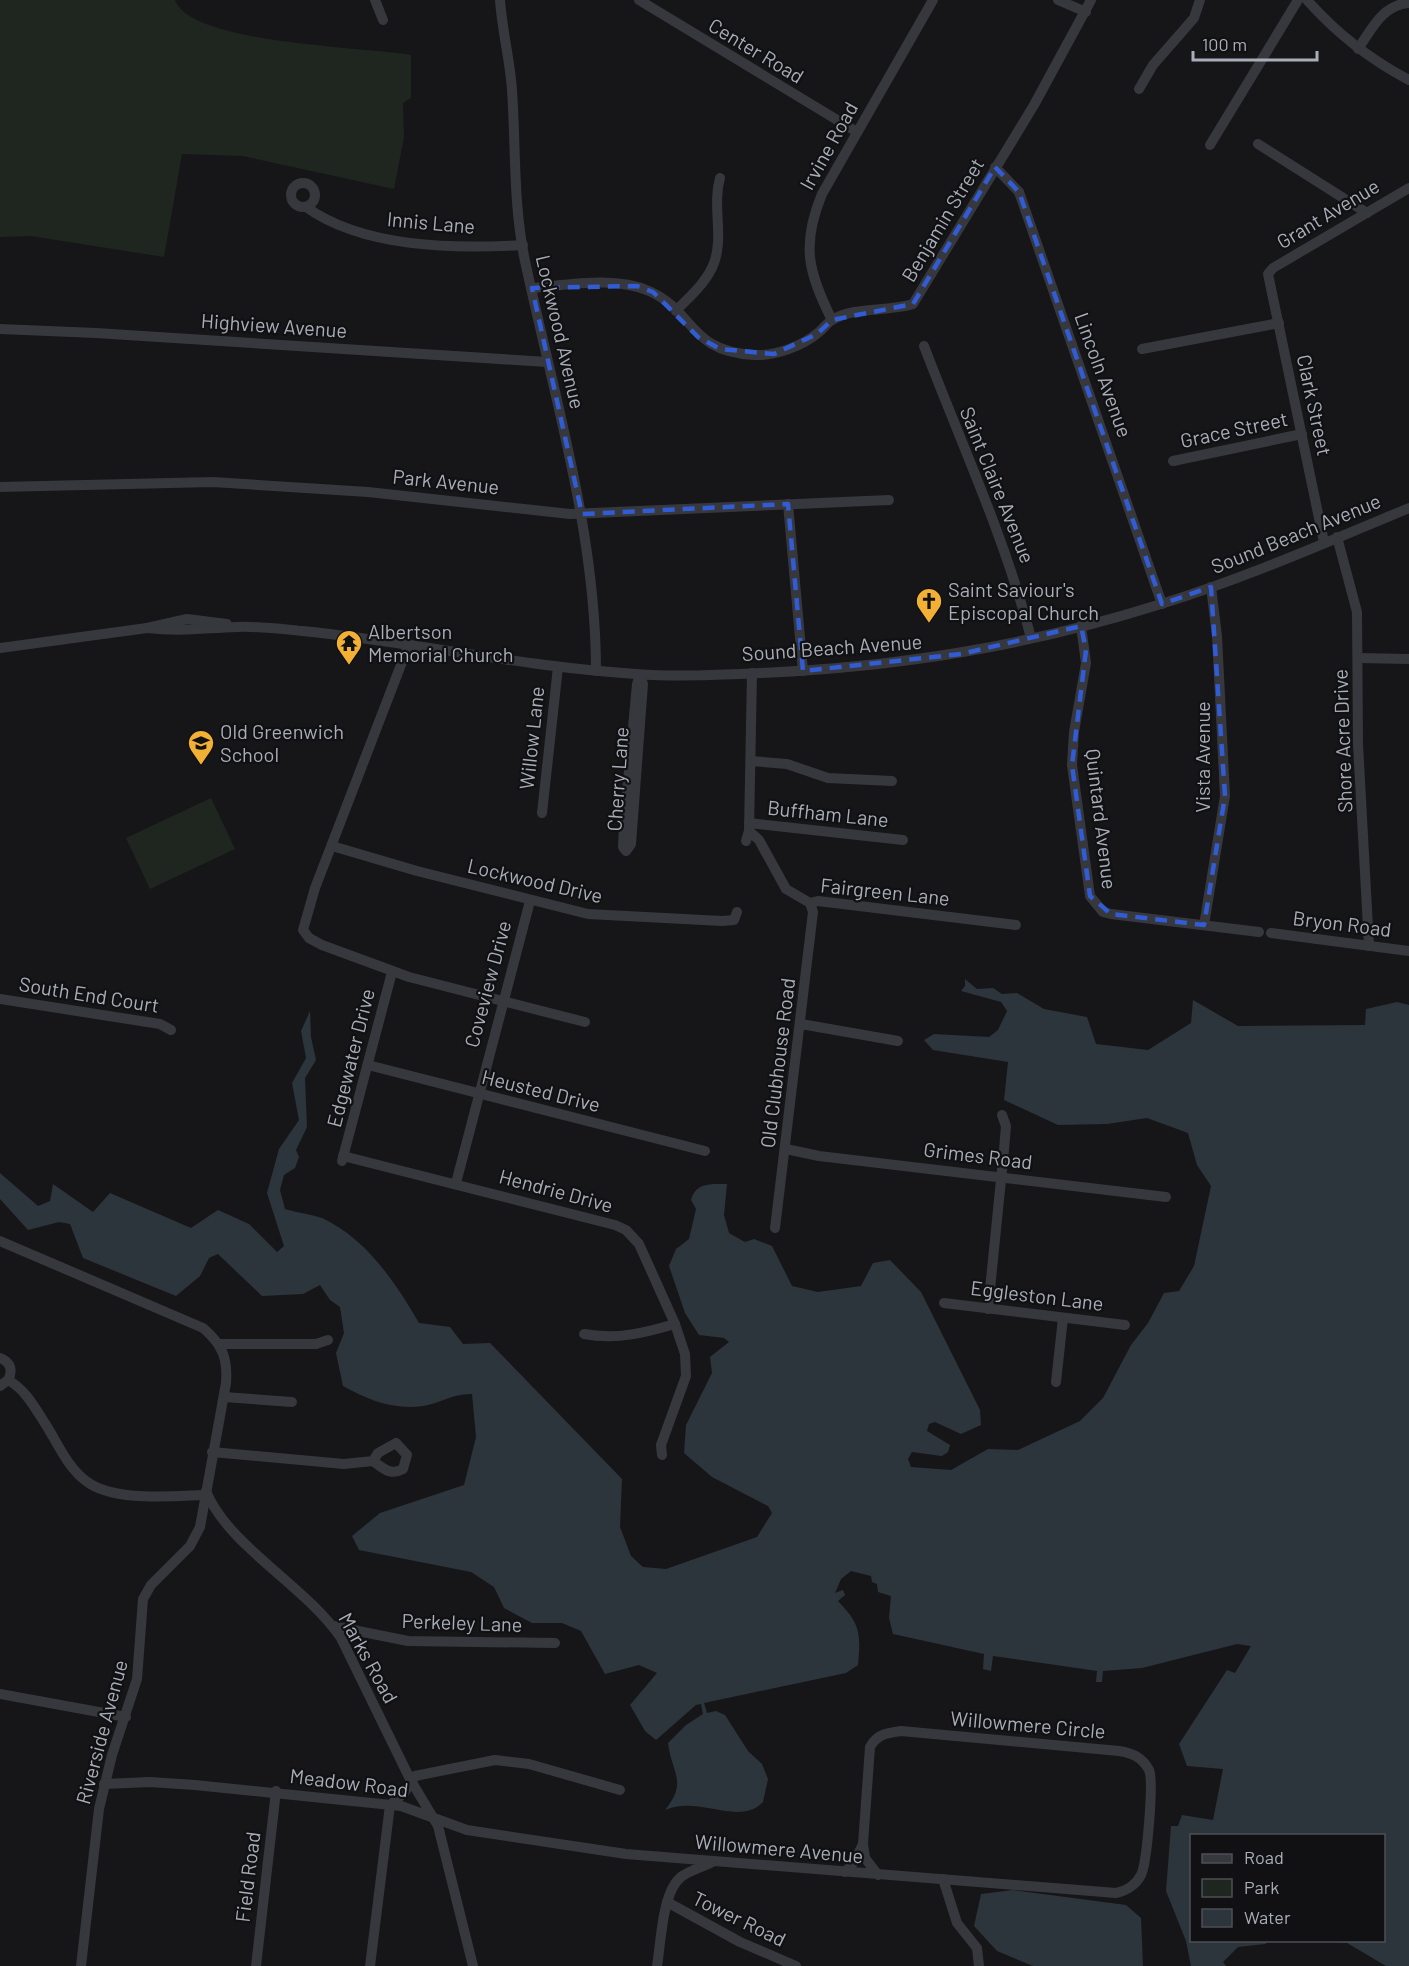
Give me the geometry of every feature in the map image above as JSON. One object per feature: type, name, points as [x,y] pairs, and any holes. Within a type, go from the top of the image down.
[{"type":"street","points":[[375,0],[383,20]]},
{"type":"street","name":"Lockwood Avenue","points":[[500,0],[512,86],[514,180],[523,245],[546,362],[582,514],[594,612],[596,671]]},
{"type":"street","name":"Center Road","points":[[639,0],[857,132]]},
{"type":"street","name":"Irvine Road","points":[[832,320],[812,276],[808,238],[822,194],[933,0]]},
{"type":"street","points":[[1058,0],[1086,12]]},
{"type":"street","name":"Benjamin Street","points":[[532,288],[619,283],[653,292],[676,311],[698,337],[720,349],[758,356],[774,354],[796,345],[817,334],[832,320],[851,313],[913,304],[996,167],[1092,0]]},
{"type":"street","points":[[1139,89],[1153,65],[1174,44],[1194,18],[1200,0]]},
{"type":"street","points":[[1210,146],[1298,0]]},
{"type":"street","points":[[1307,0],[1358,49],[1409,80]]},
{"type":"street","points":[[1358,49],[1390,7],[1409,3]]},
{"type":"street","points":[[1258,144],[1367,213]]},
{"type":"street","name":"Lincoln Avenue","points":[[996,167],[1019,192],[1162,604]]},
{"type":"street","points":[[676,311],[703,282],[714,262],[717,243],[715,195],[720,178]]},
{"type":"street","name":"Grant Avenue","points":[[1268,274],[1273,268],[1409,188]]},
{"type":"street","name":"Innis Lane","points":[[306,207],[328,221],[402,241],[523,245]]},
{"type":"street","name":"Clark Street","points":[[1268,274],[1324,542]]},
{"type":"street","points":[[1142,349],[1278,323]]},
{"type":"street","name":"Highview Avenue","points":[[0,329],[546,362]]},
{"type":"street","name":"Saint Claire Avenue","points":[[924,346],[1000,538],[1018,588],[1031,638]]},
{"type":"street","name":"Grace Street","points":[[1173,461],[1302,434]]},
{"type":"street","name":"Park Avenue","points":[[0,487],[213,482],[368,492],[582,514],[889,500]]},
{"type":"street","points":[[788,504],[803,671]]},
{"type":"street","name":"Sound Beach Avenue","points":[[181,627],[194,619],[236,627],[324,633],[558,667],[640,675],[753,674],[864,667],[961,654],[1162,604],[1409,508]]},
{"type":"street","name":"Shore Acre Drive","points":[[1337,537],[1357,612],[1356,696],[1370,946]]},
{"type":"street","name":"Vista Avenue","points":[[1204,925],[1225,796],[1217,636],[1210,587]]},
{"type":"street","points":[[194,619],[198,624],[197,631]]},
{"type":"street","name":"Quintard Avenue","points":[[1081,626],[1086,663],[1074,732],[1072,765],[1090,896],[1103,912],[1204,925]]},
{"type":"street","name":"Sound Beach Avenue","points":[[0,648],[147,628],[181,627],[197,631],[236,627]]},
{"type":"street","name":"Edgewater Drive","points":[[343,1159],[392,972],[321,945],[309,938],[303,930],[308,907],[409,644]]},
{"type":"street","points":[[1358,658],[1409,659]]},
{"type":"street","name":"Willow Lane","points":[[542,813],[558,667]]},
{"type":"street","points":[[748,832],[753,674]]},
{"type":"street","name":"Cherry Lane","points":[[640,675],[643,684],[631,844],[626,851],[623,847],[624,825],[637,684],[640,675]]},
{"type":"street","points":[[751,761],[787,764],[828,778],[892,781]]},
{"type":"street","name":"Buffham Lane","points":[[748,832],[903,840]]},
{"type":"street","name":"Fairgreen Lane","points":[[748,832],[759,840],[786,889],[810,903],[818,901],[1016,925]]},
{"type":"street","name":"Lockwood Drive","points":[[332,846],[530,901],[606,916],[735,916]]},
{"type":"street","name":"Coveview Drive","points":[[456,1183],[501,1002],[530,901]]},
{"type":"street","name":"Old Clubhouse Road","points":[[775,1228],[801,1024],[813,912],[810,903]]},
{"type":"street","points":[[1204,925],[1258,932]]},
{"type":"street","name":"Bryon Road","points":[[1271,933],[1409,951]]},
{"type":"street","points":[[392,972],[585,1022]]},
{"type":"street","name":"South End Court","points":[[0,999],[160,1024],[171,1030]]},
{"type":"street","points":[[801,1024],[898,1041]]},
{"type":"street","name":"Heusted Drive","points":[[368,1065],[705,1151]]},
{"type":"street","points":[[988,1309],[1006,1126],[1002,1115]]},
{"type":"street","name":"Grimes Road","points":[[786,1149],[819,1156],[1167,1197]]},
{"type":"street","name":"Hendrie Drive","points":[[343,1159],[456,1183],[626,1230],[639,1244],[675,1324],[685,1354],[686,1376],[661,1445],[662,1455]]},
{"type":"street","points":[[0,1241],[187,1320],[203,1328],[219,1344],[316,1344],[328,1340]]},
{"type":"street","name":"Eggleston Lane","points":[[944,1303],[1125,1325]]},
{"type":"street","points":[[1056,1382],[1063,1318]]},
{"type":"street","points":[[584,1334],[625,1337],[675,1324]]},
{"type":"street","name":"Riverside Avenue","points":[[81,1966],[96,1829],[104,1784],[140,1665],[143,1599],[151,1585],[190,1546],[204,1514],[205,1492],[224,1397],[226,1363],[219,1344]]},
{"type":"street","points":[[0,1358],[8,1363],[11,1369],[4,1383],[23,1390],[71,1466],[97,1488],[125,1494],[205,1492]]},
{"type":"street","points":[[224,1397],[292,1402]]},
{"type":"street","points":[[212,1452],[344,1464],[374,1461]]},
{"type":"street","name":"Marks Road","points":[[205,1492],[221,1520],[333,1626],[410,1779],[434,1816]]},
{"type":"street","points":[[200,1527],[221,1520]]},
{"type":"street","name":"Perkeley Lane","points":[[333,1626],[408,1641],[555,1642]]},
{"type":"street","points":[[0,1694],[126,1717]]},
{"type":"street","name":"Willowmere Circle","points":[[878,1875],[865,1858],[863,1844],[870,1747],[876,1737],[901,1731],[1119,1750],[1141,1759],[1149,1770],[1152,1783],[1145,1865],[1139,1879],[1124,1891]]},
{"type":"street","points":[[370,1966],[390,1805],[404,1793],[410,1779],[428,1772],[495,1760],[529,1764],[620,1790]]},
{"type":"street","name":"Meadow Road","points":[[104,1784],[150,1782],[276,1791],[390,1805],[414,1809],[434,1816]]},
{"type":"street","name":"Field Road","points":[[256,1966],[276,1791]]},
{"type":"street","points":[[434,1816],[443,1840],[470,1964]]},
{"type":"street","name":"Willowmere Avenue","points":[[434,1816],[467,1830],[615,1853],[1116,1893],[1124,1891]]},
{"type":"street","name":"Willowmere Circle","points":[[845,1872],[855,1861],[863,1844]]},
{"type":"street","points":[[657,1966],[667,1902],[678,1879],[714,1861]]},
{"type":"street","points":[[943,1879],[954,1907],[957,1923],[977,1948],[980,1966]]},
{"type":"street","points":[[954,1907],[958,1890],[966,1881]]},
{"type":"street","name":"Tower Road","points":[[667,1902],[740,1942],[796,1966]]},
{"type":"highlighted area","points":[[995,167],[1019,192],[1162,604],[1211,587],[1225,796],[1204,925],[1111,914],[1090,896],[1072,765],[1086,650],[1081,626],[961,654],[803,671],[788,504],[582,514],[532,288],[637,286],[653,292],[698,337],[720,349],[774,354],[817,334],[832,320],[913,304]]},
{"type":"green space","points":[[0,0],[175,0],[188,15],[212,26],[244,35],[411,55],[411,98],[403,103],[404,137],[394,189],[243,156],[182,154],[164,257],[31,236],[0,237]]},
{"type":"green space","points":[[211,798],[235,849],[150,889],[126,838]]},
{"type":"water","points":[[965,979],[977,989],[993,988],[1002,994],[1017,993],[1044,1009],[1087,1017],[1096,1044],[1148,1050],[1191,1023],[1193,1000],[1238,1026],[1365,1025],[1366,1009],[1397,1002],[1409,1005],[1409,1966],[1386,1966],[1347,1943],[1334,1942],[1385,1942],[1385,1834],[1190,1834],[1190,1942],[1268,1942],[1238,1947],[1223,1962],[1226,1966],[1191,1966],[1186,1941],[1166,1891],[1171,1826],[1178,1826],[1182,1815],[1213,1820],[1223,1769],[1187,1766],[1179,1744],[1227,1670],[1235,1673],[1251,1646],[1237,1644],[1142,1668],[1103,1671],[1102,1682],[1096,1682],[1097,1671],[993,1656],[991,1671],[983,1669],[984,1654],[893,1634],[889,1618],[891,1596],[878,1592],[877,1584],[872,1582],[871,1576],[851,1571],[841,1579],[835,1593],[843,1590],[845,1595],[838,1601],[851,1616],[857,1629],[859,1636],[858,1665],[846,1673],[704,1703],[707,1713],[716,1711],[725,1715],[748,1751],[762,1764],[768,1779],[763,1802],[753,1809],[742,1812],[692,1806],[678,1806],[665,1810],[676,1792],[677,1785],[668,1743],[686,1725],[703,1714],[701,1704],[696,1705],[656,1740],[645,1731],[630,1705],[657,1673],[639,1665],[605,1674],[581,1631],[562,1623],[532,1623],[504,1608],[494,1587],[471,1572],[359,1550],[352,1536],[380,1513],[464,1485],[476,1437],[472,1394],[459,1395],[430,1405],[412,1407],[381,1403],[362,1396],[343,1386],[336,1353],[344,1333],[340,1307],[330,1300],[320,1285],[303,1294],[262,1296],[218,1254],[209,1258],[200,1276],[176,1296],[83,1258],[70,1224],[59,1222],[28,1230],[0,1199],[0,1173],[38,1206],[50,1201],[53,1184],[93,1212],[110,1193],[191,1228],[218,1210],[249,1224],[277,1252],[284,1246],[267,1193],[279,1149],[299,1120],[292,1083],[306,1058],[301,1031],[310,1011],[311,1037],[316,1060],[305,1078],[307,1127],[296,1150],[299,1157],[295,1168],[284,1175],[280,1190],[285,1209],[322,1218],[352,1237],[366,1249],[390,1277],[419,1323],[450,1327],[463,1344],[490,1343],[622,1479],[620,1527],[631,1556],[643,1567],[666,1569],[757,1537],[772,1513],[768,1506],[712,1477],[684,1453],[686,1425],[712,1373],[710,1357],[729,1342],[724,1338],[699,1335],[685,1313],[669,1266],[676,1249],[689,1239],[696,1209],[691,1200],[700,1187],[710,1184],[727,1184],[724,1215],[729,1233],[745,1242],[754,1239],[772,1246],[792,1286],[818,1292],[861,1286],[873,1263],[890,1260],[921,1292],[980,1410],[981,1425],[961,1434],[935,1422],[929,1424],[927,1431],[950,1445],[948,1452],[942,1456],[912,1452],[908,1459],[911,1467],[951,1470],[988,1449],[1018,1450],[1080,1421],[1103,1398],[1131,1345],[1148,1323],[1164,1293],[1179,1291],[1194,1266],[1211,1186],[1197,1165],[1188,1133],[1147,1118],[1107,1124],[1058,1125],[1004,1100],[1008,1062],[933,1050],[924,1040],[934,1034],[989,1037],[998,1030],[1007,1011],[1001,1002],[961,991],[965,986]]},
{"type":"water","points":[[1013,1890],[1126,1905],[1141,1918],[1143,1966],[1033,1966],[997,1951],[974,1926],[981,1894]]},
{"type":"place","name":"Saint Saviour's Episcopal Church","points":[[929,624]]},
{"type":"place","name":"Albertson Memorial Church","points":[[349,666]]},
{"type":"place","name":"Old Greenwich School","points":[[201,766]]}]
